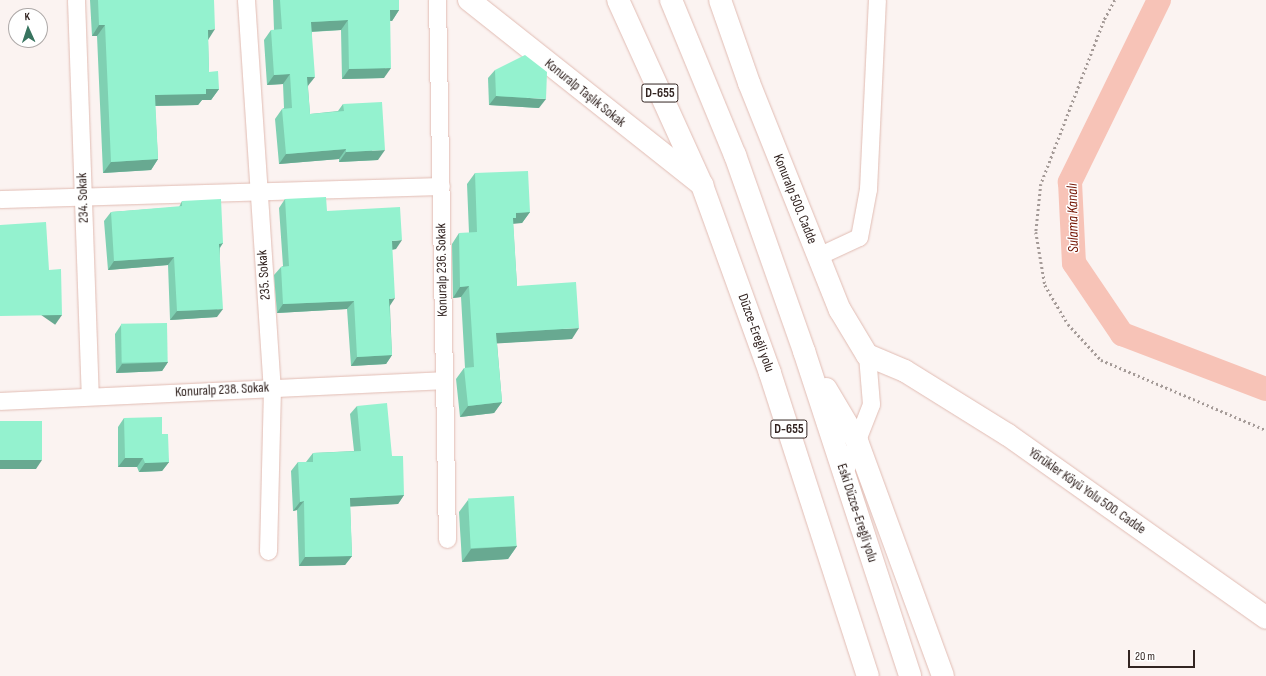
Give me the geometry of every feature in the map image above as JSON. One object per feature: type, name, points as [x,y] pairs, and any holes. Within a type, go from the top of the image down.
[{"type":"main road","name":"Konuralp Taşlık Sokak","points":[[469,0],[702,185]]},
{"type":"main road","name":"Düzce-Ereğli yolu","points":[[618,0],[702,185],[770,373],[868,676]]},
{"type":"main road","points":[[671,0],[734,155],[804,351],[857,441],[943,676]]},
{"type":"main road","name":"Konuralp 500. Cadde","points":[[720,0],[749,84],[840,310],[867,355]]},
{"type":"main road","name":"Eski Düzce-Ereğli yolu","points":[[804,351],[910,676]]},
{"type":"main road","name":"Yörükler Köyü Yolu 500. Cadde","points":[[867,355],[905,371],[1008,435],[1266,618]]},
{"type":"street","name":"234. Sokak","points":[[76,0],[90,396]]},
{"type":"street","name":"235. Sokak","points":[[246,0],[272,388],[268,551]]},
{"type":"street","name":"Konuralp 236. Sokak","points":[[437,0],[447,539]]},
{"type":"street","points":[[818,256],[859,237],[868,189],[877,0]]},
{"type":"street","points":[[0,199],[441,186]]},
{"type":"street","points":[[844,473],[871,404],[867,355]]},
{"type":"street","name":"Konuralp 238. Sokak","points":[[0,400],[444,380]]},
{"type":"path","points":[[1115,0],[1104,21],[1041,184],[1036,232],[1045,284],[1068,324],[1101,360],[1266,430]]},
{"type":"building","points":[[98,0],[214,0],[215,29],[208,30],[209,72],[218,71],[219,89],[206,89],[206,94],[155,95],[158,159],[111,162],[105,25],[99,25]]},
{"type":"building","points":[[280,0],[399,0],[399,10],[390,10],[391,68],[349,69],[348,20],[311,22],[315,77],[307,77],[310,114],[344,111],[343,104],[382,102],[385,150],[346,152],[346,149],[286,154],[282,109],[292,108],[290,74],[274,75],[271,30],[282,29]]},
{"type":"building","points":[[525,55],[547,72],[546,99],[496,96],[495,70]]},
{"type":"building","points":[[528,171],[530,212],[516,213],[516,218],[513,218],[517,286],[576,282],[579,328],[496,333],[502,402],[468,406],[464,368],[474,367],[469,286],[460,287],[459,233],[477,232],[475,173]]},
{"type":"building","points":[[326,197],[327,211],[400,207],[402,240],[392,241],[395,298],[389,299],[392,355],[357,357],[354,301],[283,304],[281,267],[289,266],[285,199]]},
{"type":"building","points":[[221,199],[223,243],[219,244],[223,309],[177,311],[174,257],[114,261],[111,212],[182,206],[182,201]]},
{"type":"building","points":[[46,222],[49,270],[61,269],[62,315],[0,316],[0,225]]},
{"type":"building","points":[[167,323],[168,362],[122,363],[121,324]]},
{"type":"building","points":[[387,403],[392,456],[403,456],[404,495],[350,498],[352,556],[305,557],[304,501],[300,502],[298,462],[313,462],[313,453],[361,451],[357,406]]},
{"type":"building","points":[[162,417],[162,434],[168,434],[169,462],[145,463],[143,458],[125,458],[124,418]]},
{"type":"building","points":[[0,421],[42,421],[42,460],[0,460]]},
{"type":"building","points":[[514,496],[517,546],[471,548],[468,498]]},
{"type":"waterway","name":"Sulama Kanalı","points":[[1159,0],[1070,182],[1074,263],[1122,334],[1266,389]]}]
